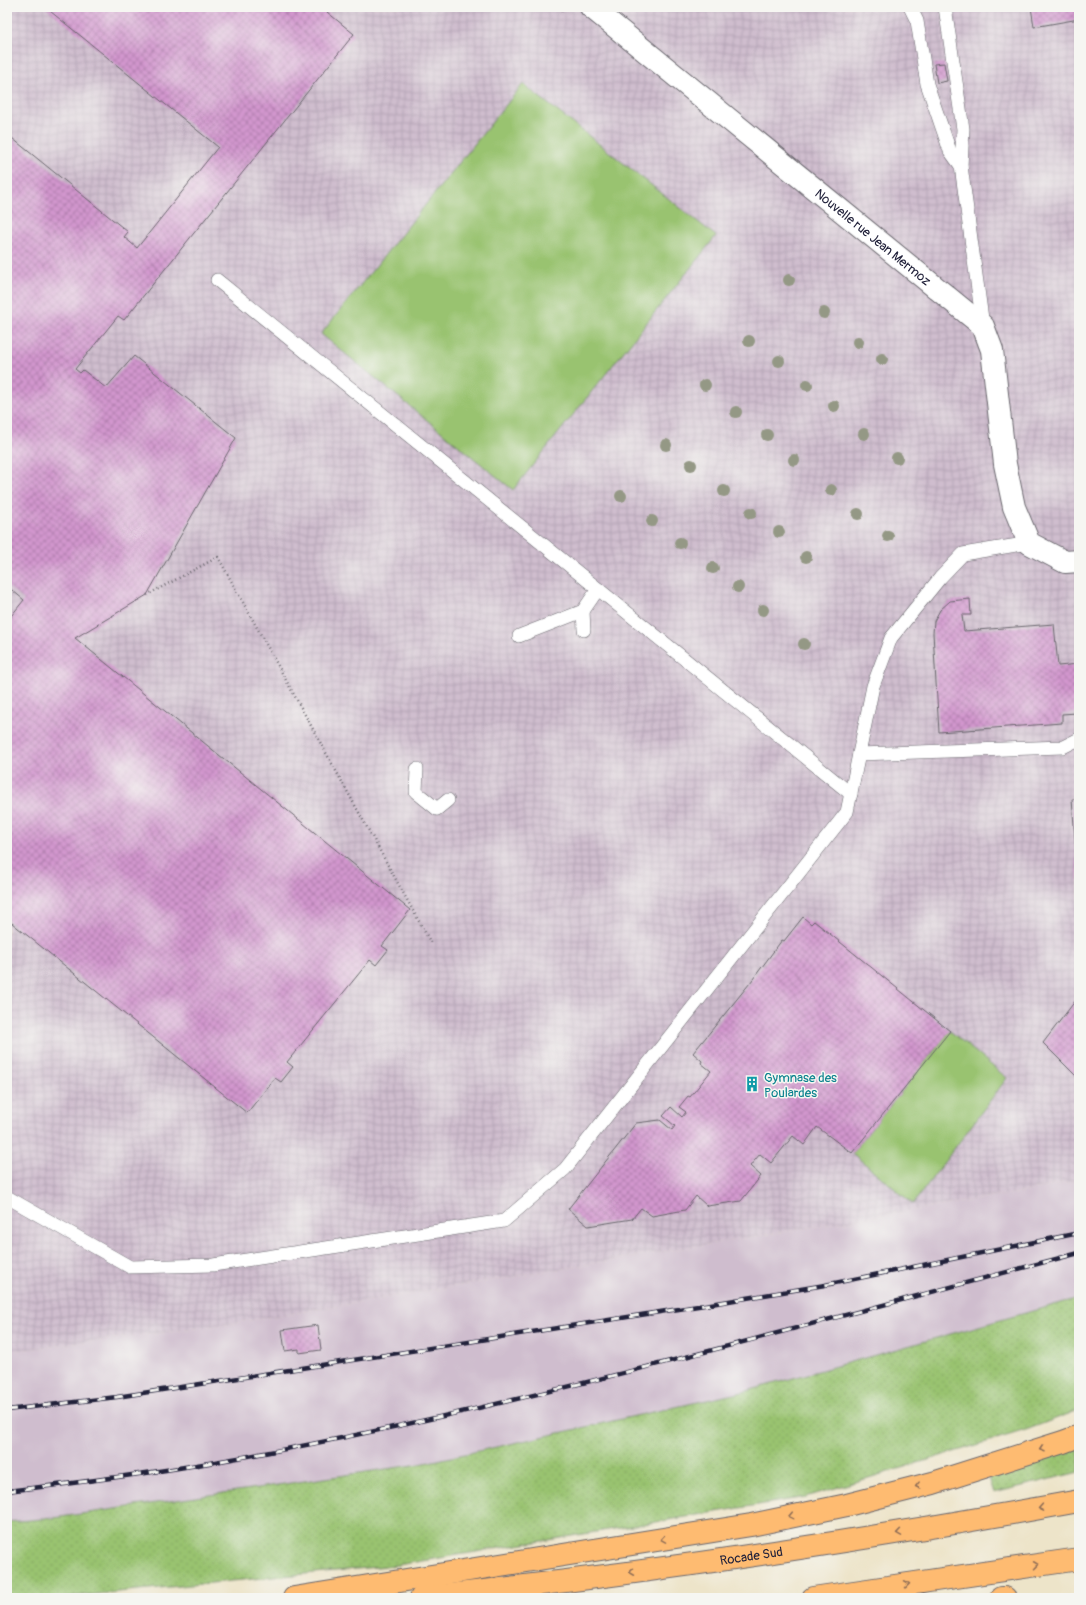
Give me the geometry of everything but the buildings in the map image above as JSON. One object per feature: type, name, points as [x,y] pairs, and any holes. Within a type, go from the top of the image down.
[{"type":"highway","points":[[294,1598],[751,1525],[847,1505],[933,1483],[1043,1449],[1079,1436]]},
{"type":"highway","name":"Rocade Sud","points":[[421,1598],[494,1590],[772,1553],[941,1526],[1079,1501]]},
{"type":"highway","points":[[813,1598],[1079,1559]]},
{"type":"street","name":"Nouvelle rue Jean Mermoz","points":[[590,7],[983,326]]},
{"type":"street","points":[[983,326],[992,350],[1005,464],[1014,507],[1029,543],[1065,562],[1079,561]]},
{"type":"lane","points":[[910,7],[917,21],[928,84],[950,151],[961,166]]},
{"type":"lane","points":[[945,7],[963,129],[961,166],[983,326]]},
{"type":"lane","points":[[217,280],[851,794]]},
{"type":"lane","points":[[7,1197],[130,1267],[213,1265],[504,1221],[565,1169],[848,812],[873,686],[892,638],[931,588],[963,554],[1029,543]]},
{"type":"lane","points":[[519,636],[583,611],[598,589]]},
{"type":"lane","points":[[583,611],[584,630]]},
{"type":"lane","points":[[859,754],[1063,747],[1079,739]]},
{"type":"lane","points":[[417,768],[416,792],[437,809],[448,800]]},
{"type":"path","points":[[559,7],[565,12]]},
{"type":"path","points":[[147,595],[218,557],[432,945]]},
{"type":"shaded area","points":[[7,7],[1079,7],[1079,1180],[1024,1192],[223,1325],[7,1352]]},
{"type":"shaded area","points":[[1079,1180],[1079,1298],[747,1391],[420,1464],[54,1518],[7,1522],[7,1352],[223,1325],[1024,1192]]},
{"type":"green space","points":[[523,84],[716,236],[513,490],[321,334]]},
{"type":"green space","points":[[950,1031],[1007,1078],[913,1204],[852,1153]]},
{"type":"green space","points":[[1079,1298],[1079,1410],[1026,1430],[806,1497],[398,1565],[56,1598],[7,1598],[7,1522],[54,1518],[420,1464],[747,1391]]},
{"type":"green space","points":[[1079,1444],[1079,1472],[994,1493],[989,1478]]},
{"type":"railway","points":[[7,1410],[117,1397],[711,1304],[825,1285],[1079,1233]]},
{"type":"railway","points":[[7,1491],[111,1478],[215,1462],[433,1418],[541,1393],[756,1339],[1079,1253]]},
{"type":"place","name":"Gymnase des Poulardes","points":[[752,1084]]}]
